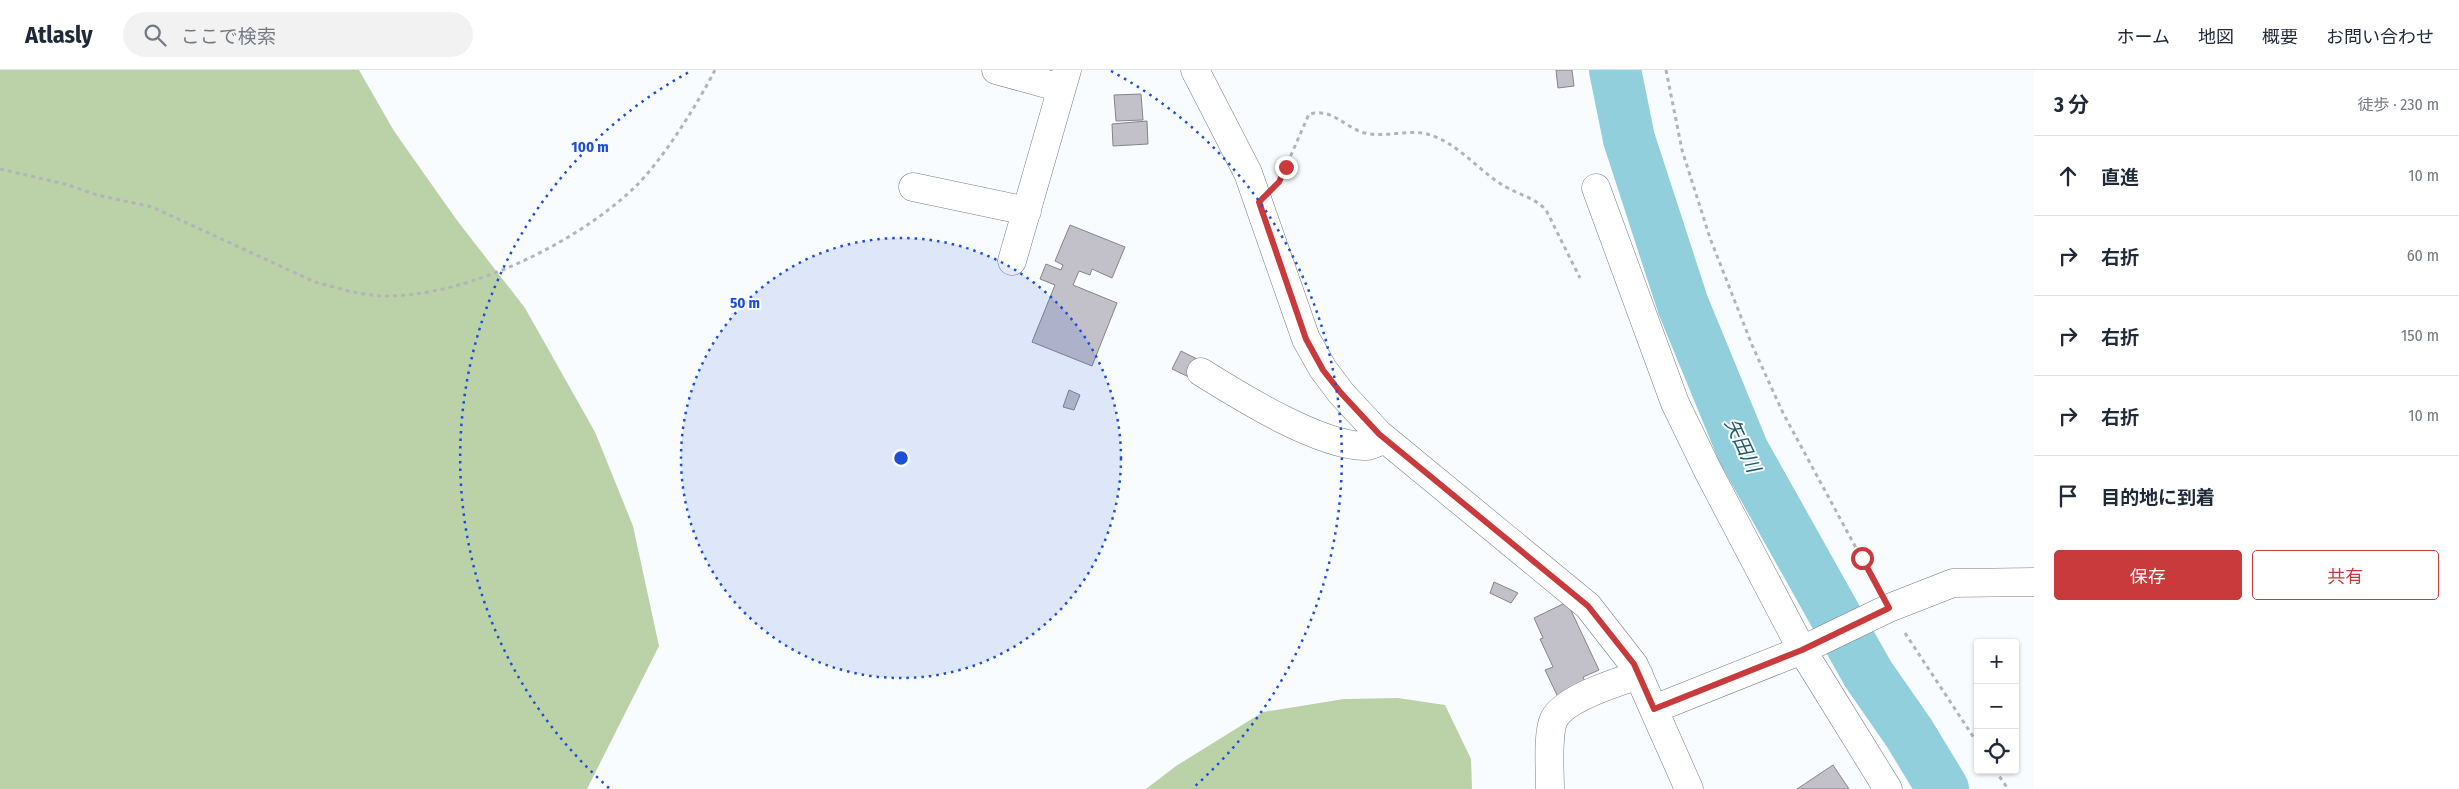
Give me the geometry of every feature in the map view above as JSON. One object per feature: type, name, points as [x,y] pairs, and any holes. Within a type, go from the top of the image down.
[{"type":"street","points":[[996,70],[1064,79],[1012,261]]},
{"type":"street","points":[[1195,70],[1248,172],[1310,346],[1323,370],[1341,393],[1385,439],[1588,606],[1634,664],[1689,789]]},
{"type":"street","points":[[912,187],[1027,211]]},
{"type":"street","points":[[1596,188],[1675,403],[1708,471],[1802,650],[1888,789]]},
{"type":"street","points":[[1201,372],[1241,396],[1320,436],[1345,444],[1366,447],[1385,439]]},
{"type":"street","points":[[1654,709],[1802,650],[1889,608],[1953,584],[2034,582]]},
{"type":"street","points":[[1550,789],[1551,731],[1554,720],[1560,711],[1592,691],[1639,675]]},
{"type":"path","points":[[0,169],[65,184],[97,196],[152,207],[315,282],[374,294],[412,295],[466,284],[566,238],[596,219],[634,188],[644,176],[671,141],[715,70]]},
{"type":"path","points":[[1666,70],[1682,150],[1710,238],[1782,413],[1889,608],[1974,738]]},
{"type":"path","points":[[1259,202],[1279,182],[1309,114],[1322,111],[1366,133],[1426,134],[1454,148],[1489,176],[1539,202],[1546,210],[1580,278]]},
{"type":"path","points":[[1998,774],[2008,789]]},
{"type":"green space","points":[[0,70],[359,70],[394,131],[456,219],[525,308],[595,432],[633,526],[659,646],[587,789],[0,789]]},
{"type":"green space","points":[[1398,698],[1445,705],[1471,759],[1472,789],[1146,789],[1176,766],[1263,712],[1344,699]]},
{"type":"building","points":[[1556,70],[1572,70],[1574,86],[1558,88]]},
{"type":"building","points":[[1141,94],[1143,120],[1116,121],[1114,95]]},
{"type":"building","points":[[1147,121],[1148,144],[1113,146],[1112,124]]},
{"type":"building","points":[[1070,225],[1125,247],[1112,278],[1092,269],[1090,275],[1079,271],[1073,285],[1117,303],[1092,366],[1032,342],[1055,285],[1040,279],[1046,264],[1061,270],[1063,265],[1055,261]]},
{"type":"building","points":[[1181,351],[1199,360],[1191,378],[1172,369]]},
{"type":"building","points":[[1069,390],[1080,395],[1074,410],[1063,407]]},
{"type":"building","points":[[1494,582],[1518,593],[1511,603],[1490,593]]},
{"type":"building","points":[[1567,602],[1599,670],[1583,677],[1586,684],[1558,697],[1545,670],[1553,667],[1540,639],[1543,638],[1534,618]]},
{"type":"building","points":[[1833,765],[1849,789],[1797,789]]},
{"type":"waterway","name":"矢田川","points":[[1615,70],[1629,139],[1683,305],[1743,451],[1868,674],[1909,733],[1943,789]]},
{"type":"route","points":[[1286,167],[1279,182],[1259,202],[1306,339],[1323,370],[1341,393],[1379,434],[1588,606],[1634,664],[1654,709],[1802,650],[1889,608],[1862,558]]}]
